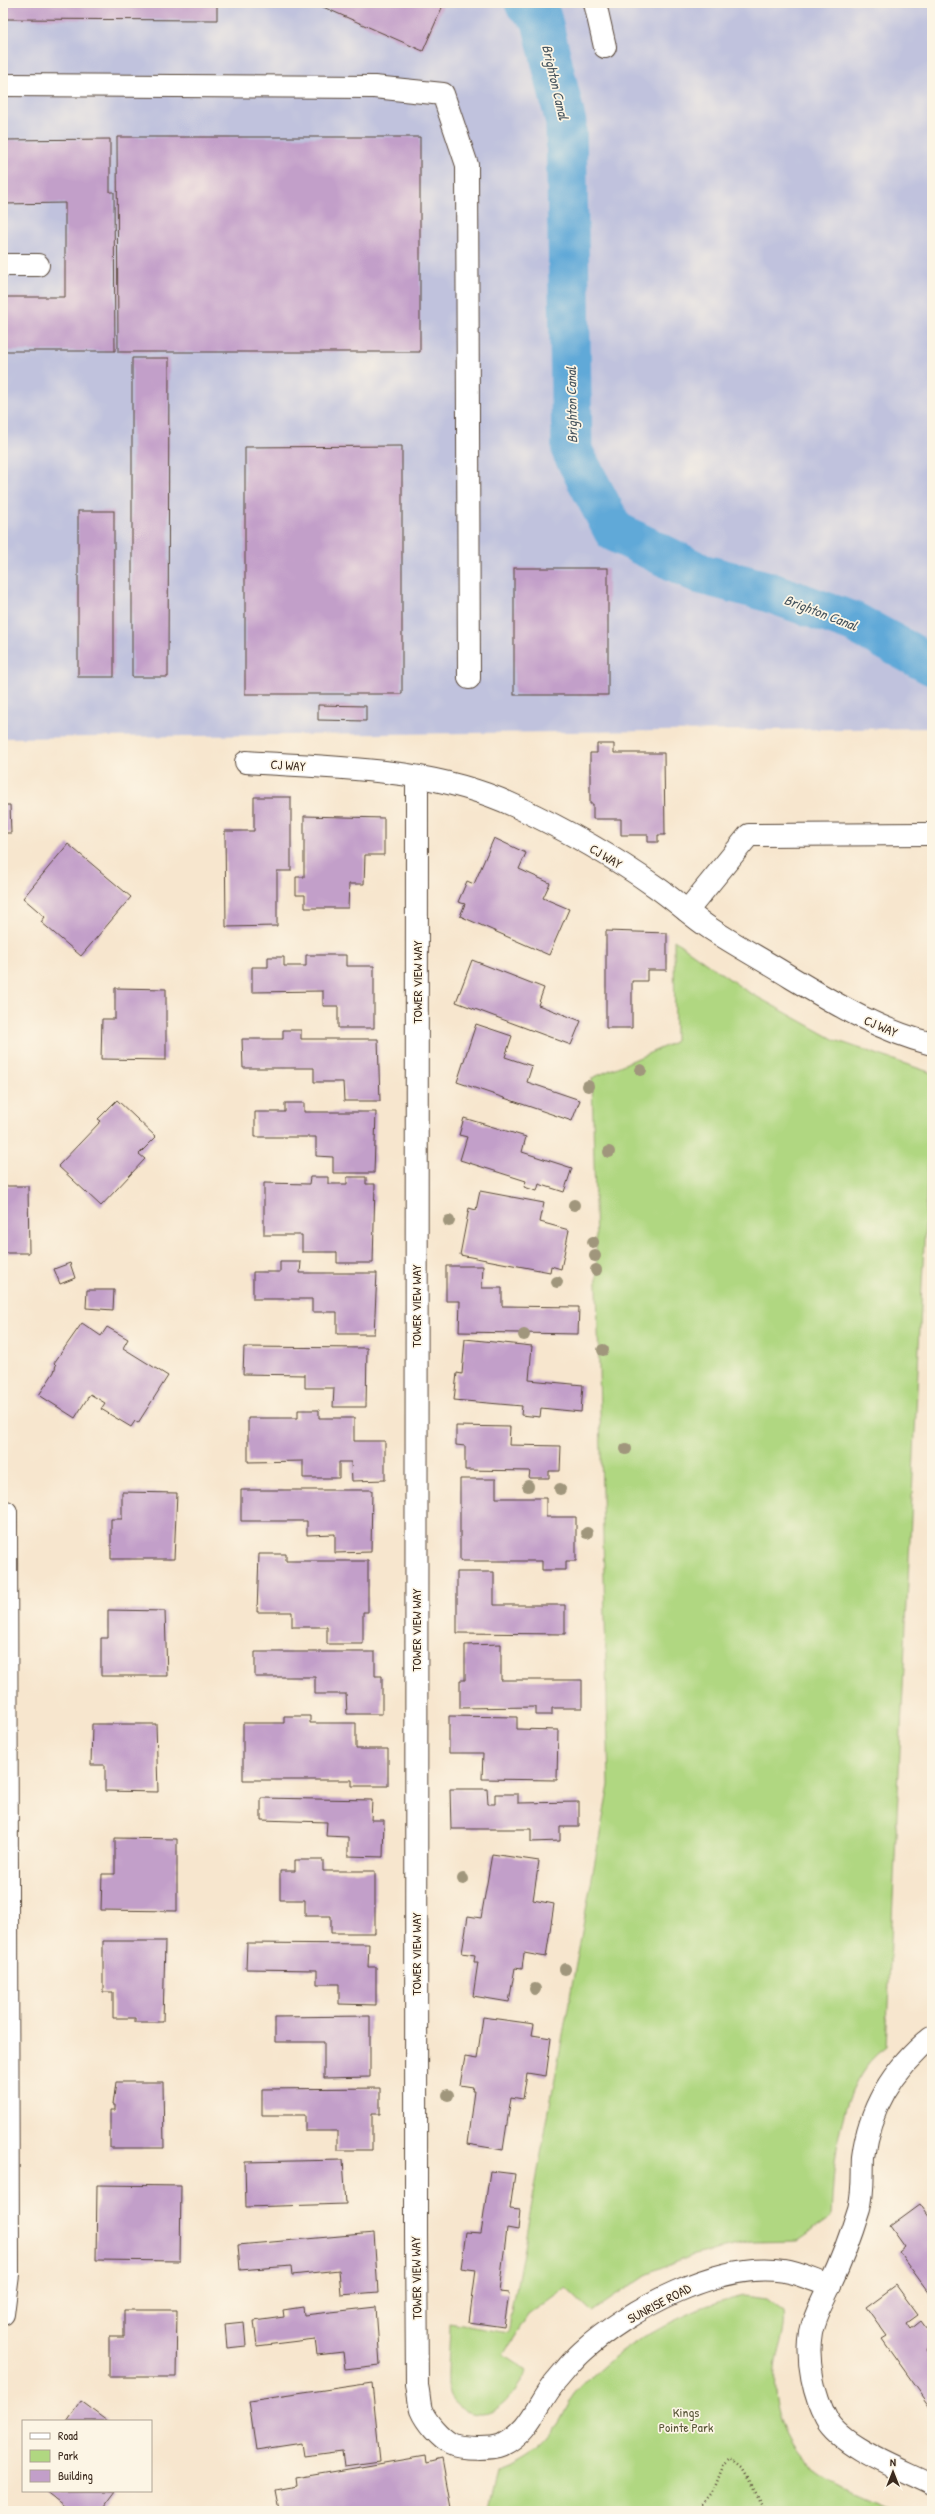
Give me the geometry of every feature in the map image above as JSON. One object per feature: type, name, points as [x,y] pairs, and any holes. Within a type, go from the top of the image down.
[{"type":"street","points":[[595,3],[605,47]]},
{"type":"street","points":[[3,85],[374,87],[443,94],[466,165],[469,678]]},
{"type":"street","points":[[3,265],[38,265]]},
{"type":"street","name":"CJ WAY","points":[[246,762],[369,770],[417,777],[471,788],[515,806],[597,851],[655,886],[709,928],[849,1012],[910,1039],[932,1044]]},
{"type":"street","name":"TOWER VIEW WAY","points":[[417,777],[417,2386],[421,2410],[435,2430],[452,2444],[477,2448]]},
{"type":"street","points":[[687,911],[749,835],[928,834]]},
{"type":"street","points":[[3,2314],[8,2274],[4,1512]]},
{"type":"street","points":[[932,2037],[894,2073],[873,2114],[864,2157],[862,2202],[849,2244],[830,2286],[817,2310],[810,2334],[811,2374],[818,2399],[828,2422],[846,2442],[932,2484]]},
{"type":"street","name":"SUNRISE ROAD","points":[[477,2448],[501,2445],[517,2434],[534,2417],[554,2384],[582,2352],[612,2328],[682,2288],[719,2275],[751,2270],[784,2271],[830,2286]]},
{"type":"path","points":[[698,2511],[712,2495],[723,2466],[731,2459],[742,2468],[767,2511]]},
{"type":"shaded area","points":[[3,3],[932,3],[932,728],[3,738]]},
{"type":"green space","points":[[674,940],[745,990],[835,1040],[932,1073],[886,2047],[870,2062],[857,2080],[848,2101],[841,2124],[837,2148],[831,2217],[797,2241],[751,2242],[690,2256],[646,2275],[592,2312],[566,2287],[528,2315],[503,2354],[528,2371],[517,2388],[503,2404],[495,2410],[477,2414],[461,2408],[453,2402],[449,2394],[448,2371],[450,2323],[508,2333],[609,1785],[592,1078],[675,1042]]},
{"type":"green space","name":"Kings Pointe Park","points":[[744,2296],[767,2299],[784,2312],[784,2327],[777,2356],[775,2384],[778,2410],[787,2435],[794,2447],[811,2467],[821,2474],[842,2486],[897,2511],[488,2511],[497,2470],[525,2457],[540,2445],[554,2430],[575,2394],[592,2376],[611,2360],[631,2345],[674,2320],[720,2302]]},
{"type":"building","points":[[3,3],[217,3],[217,20],[3,19]]},
{"type":"building","points":[[314,3],[444,3],[423,51]]},
{"type":"building","points":[[117,137],[420,137],[420,352],[118,352]]},
{"type":"building","points":[[110,139],[110,192],[114,192],[115,351],[3,351],[3,297],[65,297],[65,203],[3,204],[3,140]]},
{"type":"building","points":[[132,358],[169,358],[168,677],[132,677]]},
{"type":"building","points":[[402,446],[402,694],[245,694],[245,447]]},
{"type":"building","points":[[78,511],[114,511],[114,677],[78,677]]},
{"type":"building","points":[[514,568],[608,568],[608,695],[514,695]]},
{"type":"building","points":[[318,705],[366,706],[366,721],[318,720]]},
{"type":"building","points":[[597,744],[614,744],[614,753],[664,753],[665,835],[658,835],[658,842],[648,842],[648,835],[621,835],[621,819],[593,819],[593,804],[590,804],[590,753],[597,753]]},
{"type":"building","points":[[254,797],[291,797],[291,871],[277,871],[277,926],[226,927],[225,831],[254,831]]},
{"type":"building","points":[[3,805],[10,805],[11,833],[3,833]]},
{"type":"building","points":[[304,816],[384,818],[384,855],[365,855],[364,884],[349,884],[348,908],[305,908],[305,895],[296,895],[296,877],[304,877]]},
{"type":"building","points":[[494,838],[526,853],[519,869],[550,883],[543,898],[569,909],[549,955],[460,916],[465,904],[458,902],[467,881],[474,884]]},
{"type":"building","points":[[68,844],[131,897],[81,956],[41,922],[45,917],[23,898]]},
{"type":"building","points":[[606,931],[667,933],[667,970],[647,970],[647,981],[632,981],[632,1028],[606,1028]]},
{"type":"building","points":[[306,955],[346,955],[346,966],[374,966],[374,1028],[338,1028],[338,1006],[323,1006],[323,991],[252,992],[252,967],[268,967],[268,957],[284,957],[284,966],[306,966]]},
{"type":"building","points":[[472,960],[544,988],[538,1005],[581,1021],[571,1045],[456,1002]]},
{"type":"building","points":[[115,988],[166,989],[166,1060],[101,1059],[102,1019],[115,1019]]},
{"type":"building","points":[[476,1024],[512,1036],[505,1057],[532,1066],[527,1082],[580,1100],[572,1121],[457,1082]]},
{"type":"building","points":[[283,1030],[301,1030],[301,1039],[378,1039],[380,1101],[344,1101],[343,1082],[314,1082],[314,1068],[243,1068],[242,1039],[283,1039]]},
{"type":"building","points":[[117,1100],[156,1137],[139,1154],[145,1159],[101,1206],[58,1166],[101,1121],[98,1119]]},
{"type":"building","points":[[285,1103],[304,1103],[304,1112],[376,1112],[374,1173],[333,1173],[333,1157],[316,1156],[316,1137],[255,1137],[255,1112],[285,1112]]},
{"type":"building","points":[[464,1118],[526,1137],[522,1152],[572,1168],[564,1192],[539,1184],[537,1191],[524,1187],[526,1181],[460,1160],[467,1137],[459,1135]]},
{"type":"building","points":[[310,1177],[328,1177],[328,1184],[347,1184],[347,1177],[366,1177],[366,1184],[375,1184],[373,1263],[337,1263],[337,1252],[302,1252],[302,1235],[264,1235],[264,1183],[309,1184]]},
{"type":"building","points":[[3,1186],[28,1186],[29,1253],[3,1253]]},
{"type":"building","points":[[480,1191],[544,1203],[540,1222],[569,1230],[561,1269],[551,1266],[550,1272],[460,1255],[469,1208],[476,1210]]},
{"type":"building","points":[[280,1262],[301,1262],[300,1273],[377,1273],[374,1334],[337,1334],[337,1312],[312,1312],[312,1299],[253,1299],[253,1272],[280,1272]]},
{"type":"building","points":[[70,1263],[75,1278],[60,1284],[54,1269]]},
{"type":"building","points":[[446,1266],[483,1266],[482,1288],[502,1288],[502,1306],[579,1307],[578,1334],[459,1332],[460,1301],[446,1301]]},
{"type":"building","points":[[87,1290],[114,1290],[113,1310],[86,1308]]},
{"type":"building","points":[[82,1323],[101,1336],[107,1327],[128,1339],[123,1348],[168,1376],[138,1423],[135,1421],[131,1427],[101,1409],[105,1403],[90,1394],[75,1418],[39,1395],[54,1372],[56,1365],[54,1363]]},
{"type":"building","points":[[465,1339],[532,1346],[529,1380],[583,1385],[581,1412],[541,1408],[540,1417],[521,1415],[522,1406],[454,1400],[457,1373],[462,1374]]},
{"type":"building","points":[[244,1347],[367,1348],[366,1407],[333,1407],[334,1388],[305,1388],[305,1375],[243,1374]]},
{"type":"building","points":[[298,1410],[319,1410],[319,1418],[354,1418],[354,1441],[385,1441],[385,1480],[352,1481],[351,1462],[339,1462],[339,1478],[303,1478],[303,1461],[248,1462],[248,1418],[298,1418]]},
{"type":"building","points":[[456,1426],[510,1427],[509,1445],[561,1446],[560,1471],[549,1471],[549,1478],[529,1478],[530,1471],[465,1470],[465,1446],[456,1445]]},
{"type":"building","points":[[460,1479],[496,1479],[496,1498],[546,1498],[546,1517],[576,1517],[576,1561],[566,1561],[566,1570],[542,1570],[542,1561],[460,1561]]},
{"type":"building","points":[[241,1490],[372,1490],[371,1552],[335,1553],[335,1534],[307,1535],[307,1521],[241,1521]]},
{"type":"building","points":[[122,1492],[177,1493],[174,1559],[111,1559],[111,1519],[122,1519]]},
{"type":"building","points":[[259,1554],[286,1554],[286,1561],[368,1561],[368,1612],[363,1612],[363,1644],[327,1644],[327,1627],[292,1627],[292,1612],[257,1612]]},
{"type":"building","points":[[457,1572],[494,1572],[494,1605],[565,1605],[565,1634],[457,1633]]},
{"type":"building","points":[[108,1610],[165,1611],[167,1676],[101,1676],[101,1638],[108,1638]]},
{"type":"building","points":[[501,1644],[501,1680],[582,1680],[582,1708],[552,1708],[552,1715],[536,1715],[536,1707],[460,1708],[460,1680],[465,1680],[465,1645]]},
{"type":"building","points":[[255,1652],[375,1652],[375,1676],[382,1676],[382,1714],[347,1714],[346,1694],[315,1694],[315,1677],[255,1677]]},
{"type":"building","points":[[284,1716],[310,1716],[310,1723],[356,1723],[356,1749],[388,1749],[388,1786],[352,1786],[352,1780],[243,1780],[243,1723],[284,1723]]},
{"type":"building","points":[[449,1716],[517,1717],[517,1729],[558,1730],[557,1780],[482,1779],[483,1753],[449,1753]]},
{"type":"building","points":[[92,1724],[156,1724],[158,1792],[105,1791],[105,1765],[91,1765]]},
{"type":"building","points":[[450,1789],[487,1789],[488,1804],[495,1804],[495,1794],[518,1794],[518,1803],[579,1802],[579,1827],[560,1827],[560,1841],[531,1842],[531,1829],[451,1829]]},
{"type":"building","points":[[261,1798],[372,1800],[371,1820],[384,1820],[383,1857],[348,1856],[348,1837],[326,1836],[327,1822],[261,1820]]},
{"type":"building","points":[[115,1838],[177,1839],[177,1911],[101,1910],[102,1874],[115,1874]]},
{"type":"building","points":[[492,1854],[539,1861],[533,1900],[554,1904],[546,1957],[524,1953],[522,1969],[515,1968],[509,2002],[473,1996],[478,1962],[474,1962],[475,1955],[462,1953],[468,1916],[481,1918]]},
{"type":"building","points":[[295,1860],[323,1860],[323,1871],[375,1871],[375,1933],[331,1933],[331,1916],[305,1916],[305,1900],[280,1900],[280,1871],[295,1871]]},
{"type":"building","points":[[103,1941],[165,1941],[163,2022],[135,2022],[135,2018],[113,2018],[113,1992],[103,1992]]},
{"type":"building","points":[[247,1943],[369,1944],[368,1967],[376,1967],[376,2005],[339,2004],[339,1984],[317,1984],[317,1970],[246,1969]]},
{"type":"building","points":[[370,2016],[370,2077],[324,2078],[324,2042],[275,2042],[275,2017]]},
{"type":"building","points":[[483,2017],[534,2024],[532,2035],[551,2038],[546,2076],[527,2073],[523,2099],[511,2097],[503,2150],[467,2144],[474,2091],[472,2091],[473,2087],[460,2085],[465,2057],[477,2059]]},
{"type":"building","points":[[116,2082],[163,2082],[164,2148],[110,2148],[110,2110],[115,2110],[115,2105],[113,2105]]},
{"type":"building","points":[[380,2088],[380,2114],[372,2114],[372,2150],[337,2150],[337,2131],[305,2131],[305,2115],[262,2115],[262,2089]]},
{"type":"building","points":[[343,2160],[346,2204],[246,2207],[245,2162]]},
{"type":"building","points":[[490,2171],[515,2174],[510,2209],[520,2210],[518,2230],[507,2228],[499,2292],[509,2293],[504,2327],[469,2322],[476,2270],[461,2268],[466,2232],[481,2233]]},
{"type":"building","points":[[97,2185],[181,2186],[180,2261],[96,2260]]},
{"type":"building","points":[[920,2204],[932,2221],[932,2297],[899,2252],[905,2247],[890,2226]]},
{"type":"building","points":[[374,2233],[378,2292],[341,2295],[339,2270],[292,2275],[291,2266],[240,2270],[238,2245]]},
{"type":"building","points":[[896,2285],[918,2315],[907,2323],[911,2329],[921,2321],[932,2336],[932,2346],[926,2350],[932,2358],[932,2409],[882,2339],[887,2336],[866,2307]]},
{"type":"building","points":[[303,2307],[304,2315],[376,2307],[380,2365],[345,2369],[343,2352],[317,2355],[315,2339],[257,2346],[254,2321],[284,2317],[283,2310]]},
{"type":"building","points":[[124,2310],[177,2310],[176,2377],[109,2377],[109,2337],[124,2337]]},
{"type":"building","points":[[244,2322],[246,2346],[227,2348],[225,2324]]},
{"type":"building","points":[[372,2383],[380,2461],[344,2466],[342,2451],[304,2456],[302,2443],[256,2450],[249,2401]]},
{"type":"building","points":[[81,2401],[107,2420],[68,2420]]},
{"type":"building","points":[[425,2456],[426,2463],[442,2459],[451,2508],[436,2511],[280,2511],[276,2490],[297,2486],[296,2478]]},
{"type":"building","points":[[47,2492],[115,2492],[101,2511],[72,2511]]},
{"type":"waterway","name":"Brighton Canal","points":[[525,3],[541,17],[566,123],[572,451],[614,531],[701,574],[766,591],[853,622],[932,665]]}]
